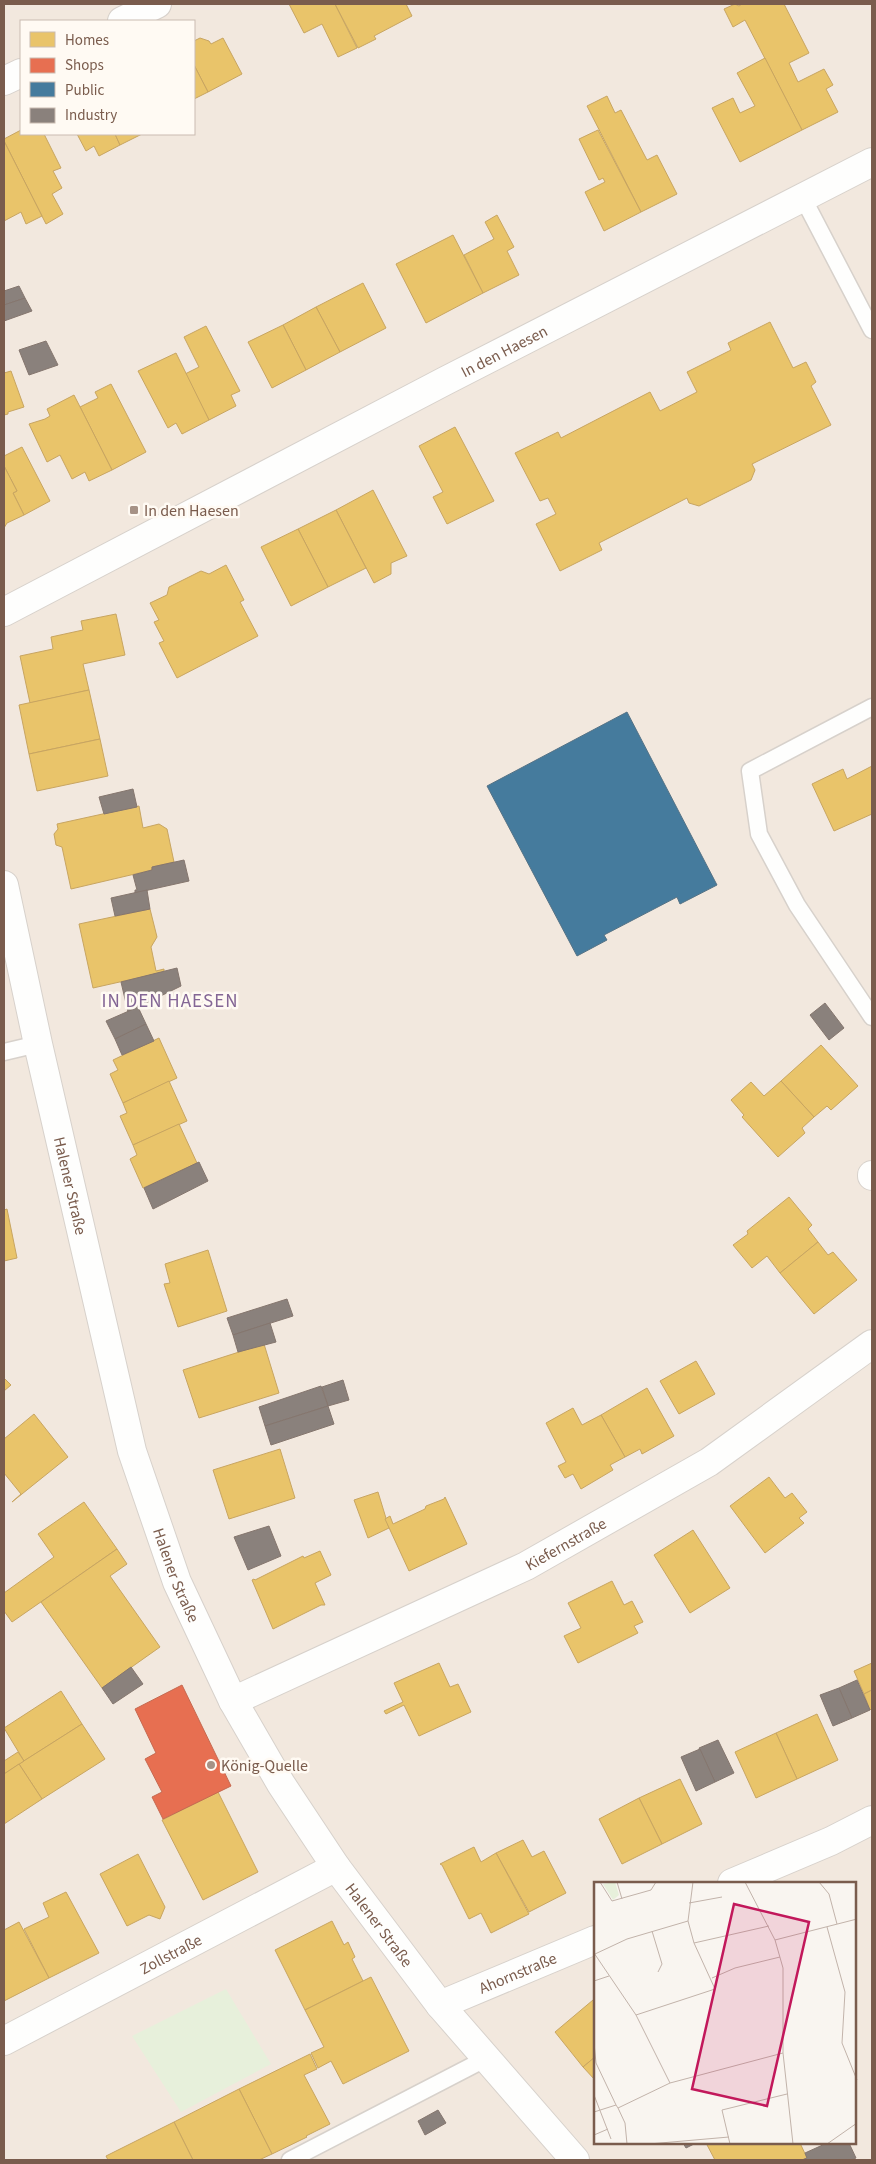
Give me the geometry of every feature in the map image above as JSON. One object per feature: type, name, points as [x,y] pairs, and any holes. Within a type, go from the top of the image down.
[{"type":"street","points":[[124,20],[157,4]]},
{"type":"street","points":[[4,82],[20,74]]},
{"type":"street","name":"In den Haesen","points":[[4,612],[436,386],[872,162]]},
{"type":"street","name":"Halener Straße","points":[[4,885],[38,1044],[132,1451],[177,1582],[233,1701],[281,1784],[336,1867],[440,2005],[575,2160]]},
{"type":"street","name":"Kiefernstraße","points":[[233,1701],[526,1566],[709,1462],[872,1344]]},
{"type":"street","points":[[734,1882],[831,1841],[872,1820]]},
{"type":"street","name":"Zollstraße","points":[[4,2041],[336,1867]]},
{"type":"street","name":"Ahornstraße","points":[[440,2005],[594,1940]]},
{"type":"lane","points":[[803,198],[872,330]]},
{"type":"lane","points":[[872,707],[750,771],[759,834],[797,905],[872,1017]]},
{"type":"lane","points":[[4,1052],[38,1044]]},
{"type":"lane","points":[[290,2160],[487,2058]]},
{"type":"shaded area","points":[[4,4],[872,4],[872,2160],[4,2160]]},
{"type":"green space","points":[[226,1989],[271,2064],[181,2112],[132,2036]]},
{"type":"building: Homes","points":[[289,4],[335,4],[357,48],[338,57],[322,24],[304,33]]},
{"type":"building: Homes","points":[[335,4],[406,4],[412,16],[374,36],[376,39],[358,48]]},
{"type":"building: Homes","points":[[735,4],[739,6],[742,4],[784,4],[809,53],[789,63],[798,82],[824,69],[833,85],[826,89],[838,112],[802,130],[745,20],[733,27],[724,9]]},
{"type":"building: Homes","points":[[200,38],[209,41],[211,44],[223,38],[242,74],[208,92],[195,67],[195,40]]},
{"type":"building: Homes","points":[[765,58],[802,130],[740,162],[712,108],[733,98],[740,113],[755,106],[737,73]]},
{"type":"building: Homes","points":[[195,67],[208,92],[195,98]]},
{"type":"building: Homes","points":[[607,96],[615,113],[621,110],[647,160],[657,155],[677,194],[641,212],[587,106]]},
{"type":"building: Homes","points":[[598,130],[641,212],[604,231],[585,192],[605,182],[603,178],[599,180],[579,139]]},
{"type":"building: Homes","points":[[20,131],[20,135],[44,135],[61,168],[53,171],[62,188],[52,194],[63,214],[46,224],[4,139]]},
{"type":"building: Homes","points":[[78,135],[115,135],[120,145],[99,156],[94,146],[86,151]]},
{"type":"building: Homes","points":[[115,135],[140,135],[120,145]]},
{"type":"building: Homes","points":[[4,141],[42,216],[26,224],[21,212],[4,221]]},
{"type":"building: Homes","points":[[497,215],[514,247],[507,251],[519,275],[483,293],[464,255],[494,239],[485,222]]},
{"type":"building: Homes","points":[[453,235],[483,293],[426,323],[396,264]]},
{"type":"building: Homes","points":[[363,283],[386,328],[340,352],[316,307]]},
{"type":"building: Homes","points":[[316,307],[340,352],[306,370],[283,325]]},
{"type":"building: Homes","points":[[770,322],[793,368],[806,362],[816,382],[811,386],[831,425],[752,464],[755,470],[751,480],[699,506],[689,503],[687,498],[599,543],[602,550],[560,571],[536,524],[556,514],[548,498],[540,501],[515,453],[558,432],[561,438],[650,392],[660,411],[697,392],[687,372],[731,350],[728,343]]},
{"type":"building: Homes","points":[[283,325],[306,370],[272,388],[248,342]]},
{"type":"building: Homes","points":[[206,326],[240,391],[231,395],[236,406],[209,420],[185,374],[199,367],[184,337]]},
{"type":"building: Homes","points":[[176,353],[209,420],[182,434],[176,423],[168,428],[138,371]]},
{"type":"building: Homes","points":[[11,371],[24,407],[4,415],[4,373]]},
{"type":"building: Homes","points":[[111,384],[146,452],[112,470],[80,407],[98,398],[95,392]]},
{"type":"building: Homes","points":[[74,395],[112,470],[89,481],[85,472],[72,479],[60,455],[47,462],[29,424],[50,416],[47,409]]},
{"type":"building: Homes","points":[[455,427],[494,501],[447,524],[433,497],[443,492],[419,446]]},
{"type":"building: Homes","points":[[22,447],[50,501],[24,515],[13,493],[17,491],[4,466],[4,456]]},
{"type":"building: Homes","points":[[4,466],[17,491],[13,493],[24,515],[7,523],[4,528]]},
{"type":"building: Homes","points":[[373,490],[407,556],[391,563],[391,574],[374,583],[336,510]]},
{"type":"building: Homes","points":[[336,510],[366,568],[328,587],[298,529]]},
{"type":"building: Homes","points":[[298,529],[328,587],[291,606],[261,547]]},
{"type":"building: Homes","points":[[226,565],[244,600],[240,602],[258,636],[177,678],[159,643],[164,641],[154,622],[159,620],[150,603],[167,595],[169,587],[201,571],[209,574]]},
{"type":"building: Homes","points":[[116,614],[125,655],[83,664],[89,690],[30,703],[20,656],[53,649],[51,637],[83,630],[81,621]]},
{"type":"building: Homes","points":[[89,690],[100,739],[29,754],[19,705]]},
{"type":"building: Homes","points":[[100,739],[108,776],[37,791],[29,754]]},
{"type":"building: Homes","points":[[872,766],[872,814],[834,831],[812,784],[843,769],[847,779]]},
{"type":"building: Homes","points":[[139,806],[143,828],[159,824],[167,829],[174,862],[152,867],[152,870],[71,889],[62,847],[56,845],[54,834],[58,829],[57,824]]},
{"type":"building: Homes","points":[[150,909],[157,937],[151,947],[156,971],[164,969],[164,972],[93,988],[79,924]]},
{"type":"building: Homes","points":[[159,1038],[177,1078],[123,1103],[110,1074],[118,1070],[113,1060]]},
{"type":"building: Homes","points":[[821,1045],[858,1086],[831,1110],[827,1106],[814,1117],[781,1081]]},
{"type":"building: Homes","points":[[169,1081],[187,1121],[133,1145],[120,1116],[127,1113],[123,1103]]},
{"type":"building: Homes","points":[[781,1081],[814,1117],[802,1128],[805,1133],[778,1157],[742,1117],[744,1115],[731,1100],[751,1082],[764,1096]]},
{"type":"building: Homes","points":[[179,1124],[197,1163],[143,1188],[130,1159],[137,1155],[133,1145]]},
{"type":"building: Homes","points":[[789,1197],[812,1225],[808,1229],[818,1242],[780,1273],[767,1256],[752,1268],[733,1245],[748,1234],[747,1231]]},
{"type":"building: Homes","points":[[7,1209],[17,1258],[4,1261],[4,1210]]},
{"type":"building: Homes","points":[[818,1242],[828,1255],[833,1252],[857,1280],[814,1314],[780,1273]]},
{"type":"building: Homes","points":[[208,1250],[227,1311],[178,1327],[164,1284],[170,1283],[165,1264]]},
{"type":"building: Homes","points":[[264,1344],[279,1393],[199,1418],[183,1370]]},
{"type":"building: Homes","points":[[696,1361],[715,1394],[679,1414],[660,1381]]},
{"type":"building: Homes","points":[[4,1378],[11,1385],[4,1391]]},
{"type":"building: Homes","points":[[647,1388],[674,1436],[642,1454],[640,1449],[625,1457],[601,1415]]},
{"type":"building: Homes","points":[[573,1408],[582,1425],[601,1415],[625,1457],[610,1465],[613,1470],[581,1489],[573,1474],[565,1478],[558,1466],[566,1462],[546,1423]]},
{"type":"building: Homes","points":[[34,1414],[68,1457],[12,1502],[21,1494],[4,1473],[4,1439]]},
{"type":"building: Homes","points":[[280,1449],[295,1498],[229,1519],[213,1470]]},
{"type":"building: Homes","points":[[769,1477],[785,1498],[792,1493],[807,1512],[799,1518],[804,1523],[765,1553],[730,1506]]},
{"type":"building: Homes","points":[[378,1492],[389,1528],[368,1538],[354,1500]]},
{"type":"building: Homes","points":[[445,1497],[467,1544],[409,1571],[385,1519],[390,1516],[393,1524]]},
{"type":"building: Homes","points":[[84,1502],[117,1549],[12,1622],[4,1611],[4,1593],[54,1557],[38,1534]]},
{"type":"building: Homes","points":[[693,1530],[730,1588],[690,1613],[654,1555]]},
{"type":"building: Homes","points":[[117,1549],[127,1564],[110,1576],[160,1647],[102,1688],[41,1602]]},
{"type":"building: Homes","points":[[320,1551],[331,1575],[315,1583],[325,1605],[321,1605],[273,1629],[252,1580],[303,1556],[304,1558]]},
{"type":"building: Homes","points":[[612,1581],[624,1605],[632,1601],[643,1622],[634,1626],[638,1633],[578,1663],[564,1636],[581,1628],[568,1603]]},
{"type":"building: Homes","points":[[439,1663],[450,1687],[458,1684],[471,1712],[419,1736],[404,1705],[386,1714],[384,1711],[403,1702],[394,1683]]},
{"type":"building: Homes","points":[[872,1663],[872,1690],[864,1694],[854,1671]]},
{"type":"building: Homes","points":[[872,1690],[872,1708],[870,1710],[864,1694]]},
{"type":"building: Homes","points":[[61,1691],[82,1724],[24,1761],[4,1728]]},
{"type":"building: Homes","points":[[817,1714],[838,1760],[797,1779],[776,1733]]},
{"type":"building: Homes","points":[[82,1724],[105,1759],[42,1799],[19,1764]]},
{"type":"building: Homes","points":[[776,1733],[797,1779],[756,1798],[735,1752]]},
{"type":"building: Homes","points":[[18,1752],[24,1761],[4,1774],[4,1761]]},
{"type":"building: Homes","points":[[19,1764],[42,1799],[4,1824],[4,1774]]},
{"type":"building: Homes","points":[[680,1779],[702,1824],[662,1844],[639,1798]]},
{"type":"building: Homes","points":[[218,1792],[258,1872],[203,1900],[162,1820]]},
{"type":"building: Homes","points":[[639,1798],[662,1844],[622,1864],[599,1819]]},
{"type":"building: Homes","points":[[523,1840],[532,1857],[544,1851],[566,1893],[529,1912],[496,1853]]},
{"type":"building: Homes","points":[[474,1847],[481,1862],[496,1853],[529,1914],[491,1933],[481,1913],[469,1919],[440,1864]]},
{"type":"building: Homes","points":[[138,1854],[165,1907],[160,1919],[149,1915],[127,1926],[100,1874]]},
{"type":"building: Homes","points":[[66,1892],[99,1953],[49,1978],[24,1929],[49,1917],[43,1903]]},
{"type":"building: Homes","points":[[332,1921],[344,1945],[348,1942],[355,1957],[352,1959],[363,1981],[305,2010],[275,1950]]},
{"type":"building: Homes","points":[[19,1922],[49,1978],[4,2001],[4,1930]]},
{"type":"building: Homes","points":[[371,1977],[409,2051],[343,2084],[331,2061],[318,2068],[311,2053],[324,2047],[305,2010]]},
{"type":"building: Homes","points":[[594,2000],[594,2058],[583,2067],[555,2032]]},
{"type":"building: Homes","points":[[310,2054],[317,2069],[304,2075],[330,2124],[272,2154],[239,2089]]},
{"type":"building: Homes","points":[[594,2058],[594,2079],[583,2067]]},
{"type":"building: Homes","points":[[239,2089],[272,2154],[259,2160],[193,2160],[174,2122]]},
{"type":"building: Homes","points":[[174,2122],[193,2160],[108,2160],[106,2156]]},
{"type":"building: Homes","points":[[707,2144],[800,2144],[807,2158],[802,2160],[715,2160]]},
{"type":"building: Shops","points":[[182,1685],[231,1786],[163,1819],[152,1797],[162,1792],[145,1759],[156,1753],[135,1709]]},
{"type":"building: Public","points":[[627,712],[717,885],[680,904],[677,897],[604,935],[607,940],[577,956],[487,786]]},
{"type":"building: Industry","points":[[19,286],[25,298],[4,305],[4,291]]},
{"type":"building: Industry","points":[[25,298],[32,311],[4,321],[4,305]]},
{"type":"building: Industry","points":[[46,341],[58,365],[29,375],[19,350]]},
{"type":"building: Industry","points":[[133,789],[137,807],[104,814],[99,797]]},
{"type":"building: Industry","points":[[184,860],[189,881],[135,893],[135,890],[137,890],[133,875],[152,870],[152,867]]},
{"type":"building: Industry","points":[[147,890],[150,909],[115,916],[111,898]]},
{"type":"building: Industry","points":[[177,968],[181,986],[128,1012],[121,982]]},
{"type":"building: Industry","points":[[825,1003],[844,1028],[829,1040],[810,1015]]},
{"type":"building: Industry","points":[[138,1007],[146,1024],[115,1039],[106,1021]]},
{"type":"building: Industry","points":[[146,1024],[154,1041],[122,1055],[115,1039]]},
{"type":"building: Industry","points":[[199,1162],[208,1181],[153,1209],[144,1188]]},
{"type":"building: Industry","points":[[287,1299],[293,1316],[233,1335],[227,1318]]},
{"type":"building: Industry","points":[[270,1323],[276,1342],[238,1352],[233,1335]]},
{"type":"building: Industry","points":[[343,1380],[349,1400],[328,1406],[322,1387]]},
{"type":"building: Industry","points":[[321,1386],[328,1406],[265,1426],[259,1407]]},
{"type":"building: Industry","points":[[328,1406],[334,1424],[271,1445],[265,1426]]},
{"type":"building: Industry","points":[[269,1526],[281,1556],[248,1570],[234,1537]]},
{"type":"building: Industry","points":[[131,1667],[143,1684],[113,1704],[102,1688]]},
{"type":"building: Industry","points":[[857,1680],[870,1710],[852,1718],[839,1688]]},
{"type":"building: Industry","points":[[839,1688],[852,1718],[833,1726],[820,1695]]},
{"type":"building: Industry","points":[[718,1740],[734,1773],[715,1782],[699,1748]]},
{"type":"building: Industry","points":[[700,1749],[715,1782],[696,1791],[681,1757]]},
{"type":"building: Industry","points":[[438,2110],[446,2123],[425,2135],[418,2121]]},
{"type":"building: Industry","points":[[684,2144],[694,2144],[686,2148]]},
{"type":"building: Industry","points":[[825,2144],[849,2144],[856,2158],[851,2160],[802,2160],[807,2158],[805,2153]]},
{"type":"place","name":"In den Haesen","points":[[134,510]]},
{"type":"place","name":"König-Quelle","points":[[211,1765]]},
{"type":"district","name":"IN DEN HAESEN","points":[[170,1000]]}]
